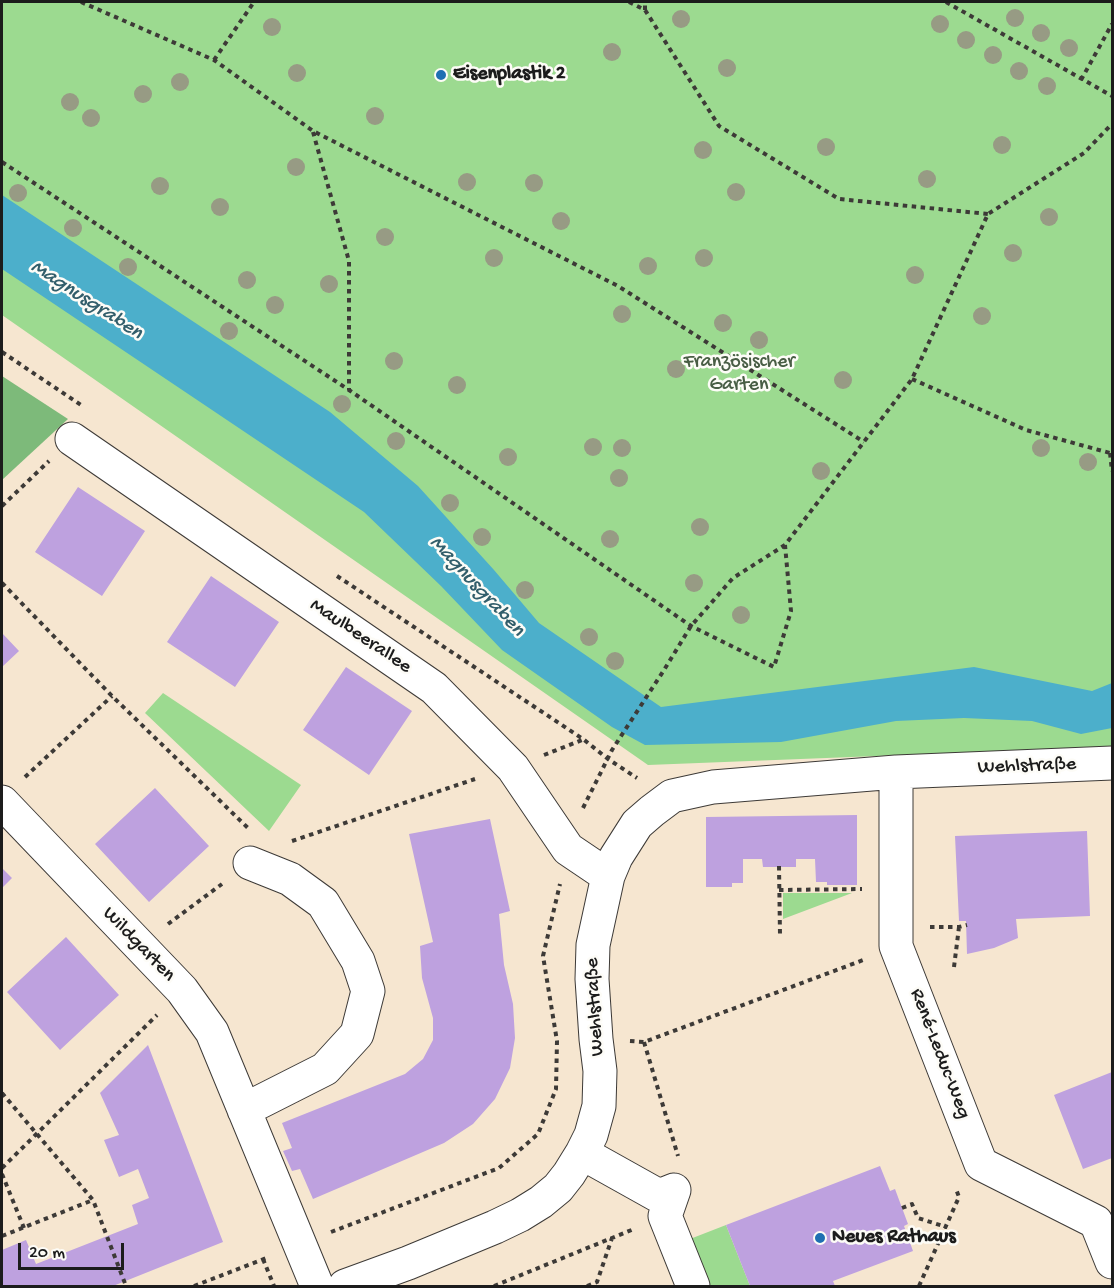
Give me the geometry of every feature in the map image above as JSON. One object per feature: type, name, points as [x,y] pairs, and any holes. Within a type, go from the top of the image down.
[{"type":"street","name":"Maulbeerallee","points":[[72,439],[434,688],[513,768],[568,849],[608,876]]},
{"type":"street","name":"Wehlstraße","points":[[345,1287],[520,1215],[558,1188],[569,1174],[591,1135],[599,1106],[600,1071],[592,979],[592,945],[608,876],[616,856],[637,824],[672,796],[713,787],[896,772],[1113,763]]},
{"type":"street","name":"René-Leduc-Weg","points":[[896,772],[891,891],[897,946],[981,1164],[1096,1222],[1113,1262]]},
{"type":"street","name":"Wildgarten","points":[[10,793],[138,946],[182,990],[212,1032],[317,1287]]},
{"type":"street","points":[[244,1110],[325,1069],[357,1034],[368,991],[358,961],[323,903],[259,856]]},
{"type":"street","points":[[582,1153],[669,1203],[693,1287]]},
{"type":"path","points":[[81,2],[214,60],[313,131],[618,286],[864,442]]},
{"type":"path","points":[[214,60],[254,2]]},
{"type":"path","points":[[629,2],[645,10],[719,126],[839,199],[988,214]]},
{"type":"path","points":[[645,2],[645,10]]},
{"type":"path","points":[[946,2],[1113,96]]},
{"type":"path","points":[[1081,80],[1113,24]]},
{"type":"path","points":[[612,750],[691,626],[733,578],[785,545],[912,379],[988,214],[1084,153],[1113,124]]},
{"type":"path","points":[[313,131],[349,261],[349,390]]},
{"type":"path","points":[[2,162],[349,390],[691,626],[774,667],[791,611],[785,545]]},
{"type":"path","points":[[912,379],[1026,430],[1111,453],[1113,471]]},
{"type":"path","points":[[2,583],[112,696],[259,856]]},
{"type":"path","points":[[10,793],[112,696]]},
{"type":"path","points":[[138,946],[259,856],[460,784],[513,768],[583,739]]},
{"type":"path","points":[[779,866],[780,934]]},
{"type":"path","points":[[779,890],[891,891]]},
{"type":"path","points":[[954,967],[959,927]]},
{"type":"path","points":[[596,1039],[644,1041],[897,946]]},
{"type":"path","points":[[2,1168],[182,990]]},
{"type":"path","points":[[494,1287],[613,1238],[669,1203],[678,1159],[644,1041]]},
{"type":"path","points":[[194,1287],[299,1244],[499,1168],[538,1134],[556,1089]]},
{"type":"path","points":[[2,1093],[93,1200],[126,1287]]},
{"type":"path","points":[[2,1174],[24,1228]]},
{"type":"path","points":[[919,1287],[959,1197],[955,1187]]},
{"type":"path","points":[[2,1236],[93,1200]]},
{"type":"path","points":[[902,1208],[912,1204],[918,1218],[946,1227]]},
{"type":"path","points":[[587,1287],[597,1282],[613,1238]]},
{"type":"path","points":[[263,1259],[274,1287]]},
{"type":"green space","name":"Französischer Garten","points":[[2,2],[1112,2],[1112,746],[648,765],[2,315]]},
{"type":"green space","points":[[2,376],[68,419],[2,480]]},
{"type":"green space","points":[[163,693],[301,785],[269,831],[145,713]]},
{"type":"green space","points":[[783,893],[852,893],[783,919]]},
{"type":"green space","points":[[726,1225],[750,1286],[708,1286],[690,1239]]},
{"type":"water","name":"Magnusgraben","points":[[2,195],[330,412],[418,486],[539,623],[661,707],[974,667],[1092,691],[1112,683],[1112,728],[1081,734],[1032,721],[964,718],[896,721],[781,742],[645,745],[612,727],[502,650],[441,586],[364,512],[2,269]]},
{"type":"building","points":[[78,487],[145,531],[102,596],[35,552]]},
{"type":"building","points":[[211,576],[279,622],[235,687],[167,642]]},
{"type":"building","points":[[2,633],[19,651],[2,667]]},
{"type":"building","points":[[346,667],[412,711],[369,775],[303,730]]},
{"type":"building","points":[[155,788],[209,846],[149,902],[95,844]]},
{"type":"building","points":[[857,815],[857,885],[827,885],[827,882],[816,882],[815,859],[796,859],[796,867],[763,867],[762,859],[743,859],[743,883],[732,883],[732,887],[706,887],[706,817]]},
{"type":"building","points":[[490,819],[510,911],[499,914],[504,965],[513,1004],[515,1038],[510,1068],[495,1099],[473,1124],[444,1143],[313,1199],[300,1169],[292,1171],[283,1151],[292,1148],[282,1123],[405,1074],[423,1059],[433,1040],[433,1018],[422,978],[420,946],[433,942],[409,834]]},
{"type":"building","points":[[1087,831],[1090,916],[1016,919],[1018,938],[994,948],[967,954],[966,921],[959,921],[955,836]]},
{"type":"building","points":[[2,868],[12,878],[2,888]]},
{"type":"building","points":[[66,937],[119,995],[60,1050],[7,992]]},
{"type":"building","points":[[148,1045],[223,1242],[113,1286],[2,1286],[2,1250],[26,1240],[36,1264],[138,1224],[132,1205],[149,1198],[138,1169],[119,1177],[104,1140],[119,1135],[100,1093]]},
{"type":"building","points":[[1112,1072],[1112,1158],[1083,1169],[1054,1095]]},
{"type":"building","name":"Neues Rathaus","points":[[880,1166],[890,1191],[895,1189],[908,1224],[904,1226],[913,1251],[833,1281],[835,1286],[750,1286],[726,1225]]},
{"type":"place","name":"Eisenplastik 2","points":[[441,75]]},
{"type":"place","name":"Neues Rathaus","points":[[820,1238]]}]
